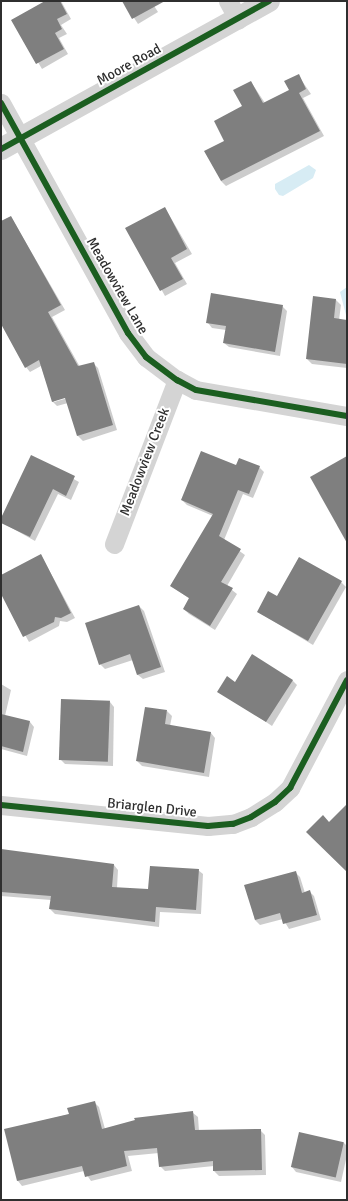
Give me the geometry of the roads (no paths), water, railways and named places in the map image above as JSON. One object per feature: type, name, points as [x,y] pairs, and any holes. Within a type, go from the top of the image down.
[{"type":"street","name":"Moore Road","points":[[1,149],[233,10],[269,1]]},
{"type":"street","name":"Meadowview Lane","points":[[1,104],[128,333],[146,356],[177,380],[196,390],[347,416]]},
{"type":"street","name":"Meadowview Creek","points":[[114,544],[177,380]]},
{"type":"street","name":"Briarglen Drive","points":[[1,805],[208,826],[233,824],[251,817],[274,802],[290,788],[347,680]]},
{"type":"water","points":[[309,165],[316,170],[313,178],[283,196],[279,195],[275,189],[275,184]]},
{"type":"water","points":[[347,287],[347,315],[346,315],[340,292]]}]
